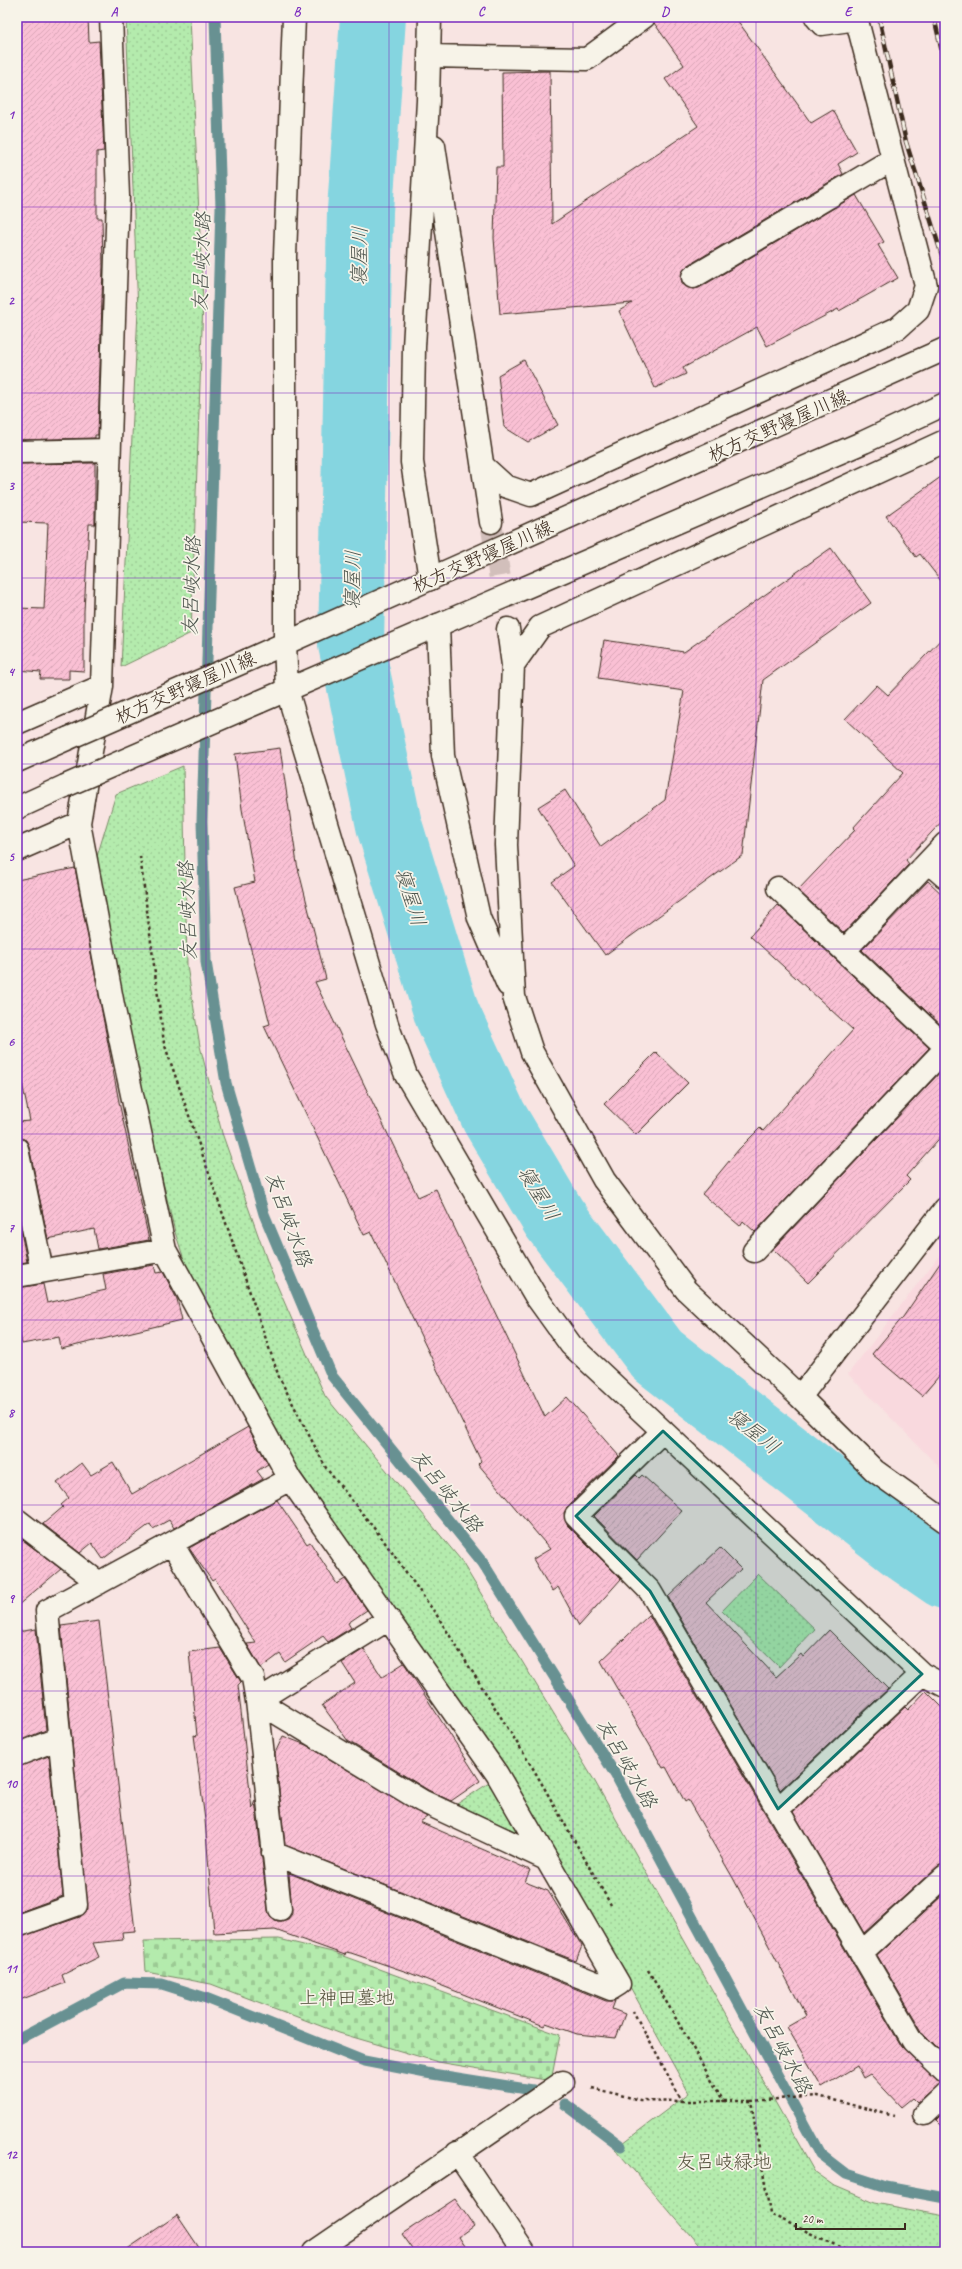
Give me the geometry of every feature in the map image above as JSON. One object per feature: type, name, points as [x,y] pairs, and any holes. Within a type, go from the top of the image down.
[{"type":"street","points":[[112,17],[118,196],[102,686],[79,823],[113,1005],[165,1250],[290,1479],[497,1774],[618,1984],[611,1989],[273,1853]]},
{"type":"street","points":[[294,17],[285,256],[296,687],[387,1024],[406,1075],[535,1295],[571,1344],[922,1674],[945,1686]]},
{"type":"street","points":[[424,582],[412,462],[414,347],[428,101],[430,17]]},
{"type":"street","points":[[428,56],[587,59],[644,17]]},
{"type":"street","points":[[483,466],[505,486],[531,495],[898,328],[918,310],[926,286],[857,18],[822,24],[816,17]]},
{"type":"street","points":[[428,101],[491,522]]},
{"type":"street","points":[[692,277],[893,159]]},
{"type":"street","name":"枚方交野寝屋川線","points":[[17,761],[424,582],[945,349]]},
{"type":"street","points":[[17,808],[429,628],[864,442],[945,404]]},
{"type":"street","points":[[513,665],[540,627],[945,441]]},
{"type":"street","points":[[17,452],[110,450]]},
{"type":"street","points":[[429,628],[443,756],[479,918],[514,997],[532,1052],[604,1180],[686,1290],[800,1397],[875,1471],[945,1521]]},
{"type":"street","points":[[508,629],[513,665],[506,845],[514,997]]},
{"type":"street","points":[[17,723],[102,686]]},
{"type":"street","points":[[17,850],[79,823]]},
{"type":"street","points":[[845,950],[945,844]]},
{"type":"street","points":[[928,862],[945,877]]},
{"type":"street","points":[[778,888],[945,1046]]},
{"type":"street","points":[[754,1251],[945,1049]]},
{"type":"street","points":[[17,1149],[42,1272]]},
{"type":"street","points":[[800,1397],[945,1208]]},
{"type":"street","points":[[17,1276],[165,1250]]},
{"type":"street","points":[[663,1431],[576,1516],[650,1591],[913,2041],[945,2072]]},
{"type":"street","points":[[17,1926],[76,1905],[48,1611],[290,1479]]},
{"type":"street","points":[[17,1520],[99,1583]]},
{"type":"street","points":[[172,1544],[253,1678],[257,1701],[280,1909]]},
{"type":"street","points":[[257,1701],[389,1619]]},
{"type":"street","points":[[778,1809],[922,1674]]},
{"type":"street","points":[[257,1701],[422,1801],[546,1859]]},
{"type":"street","points":[[17,1755],[60,1738]]},
{"type":"street","points":[[861,1952],[945,1876]]},
{"type":"street","points":[[314,2252],[563,2082]]},
{"type":"street","points":[[924,2114],[945,2094]]},
{"type":"street","points":[[457,2153],[524,2252]]},
{"type":"path","points":[[140,856],[164,1043],[279,1377],[326,1468],[381,1537],[438,1617],[534,1770],[612,1906]]},
{"type":"path","points":[[647,1968],[724,2102]]},
{"type":"path","points":[[618,1984],[682,2101]]},
{"type":"path","points":[[563,2082],[640,2100],[752,2102],[818,2096],[914,2121],[924,2114]]},
{"type":"path","points":[[752,2102],[770,2214],[850,2252]]},
{"type":"highlighted area","points":[[663,1431],[922,1674],[778,1809],[650,1591],[576,1516]]},
{"type":"shaded area","points":[[945,1248],[945,1473],[848,1374]]},
{"type":"green space","points":[[126,17],[190,17],[203,301],[191,633],[121,667],[138,311]]},
{"type":"green space","name":"友呂岐緑地","points":[[183,766],[187,966],[200,1046],[222,1133],[270,1269],[325,1396],[460,1559],[594,1780],[814,2171],[835,2186],[875,2203],[945,2216],[945,2252],[704,2251],[615,2149],[689,2093],[594,1922],[485,1740],[289,1456],[195,1293],[175,1232],[121,1007],[95,863],[116,794]]},
{"type":"green space","points":[[758,1574],[815,1629],[779,1667],[722,1611]]},
{"type":"green space","points":[[492,1781],[529,1838],[457,1804]]},
{"type":"green space","name":"上神田墓地","points":[[279,1939],[332,1952],[560,2035],[552,2076],[546,2080],[438,2062],[339,2033],[211,1984],[146,1972],[144,1941]]},
{"type":"building","points":[[17,17],[88,17],[89,42],[99,41],[104,151],[97,152],[97,218],[102,218],[103,266],[98,435],[95,435],[95,438],[17,440]]},
{"type":"building","points":[[656,17],[735,17],[811,123],[833,110],[857,152],[838,164],[843,174],[687,266],[681,277],[682,284],[693,289],[699,288],[856,195],[884,242],[878,245],[898,278],[839,311],[838,309],[767,346],[757,327],[683,368],[686,374],[655,388],[619,311],[632,303],[500,314],[494,238],[496,167],[503,167],[502,72],[550,71],[552,224],[698,126],[665,79],[684,65],[654,23]]},
{"type":"building","points":[[524,360],[558,425],[528,442],[504,427],[498,375]]},
{"type":"building","points":[[95,463],[95,524],[89,524],[84,611],[84,671],[69,670],[69,679],[40,679],[41,672],[17,670],[17,608],[44,609],[48,523],[17,522],[17,464]]},
{"type":"building","points":[[945,474],[945,586],[920,554],[916,557],[886,516]]},
{"type":"building","points":[[831,548],[871,603],[763,680],[743,855],[605,955],[552,882],[574,866],[538,807],[565,790],[601,847],[665,800],[684,691],[598,678],[604,640],[684,652]]},
{"type":"building","points":[[945,635],[945,818],[906,860],[909,864],[844,933],[798,890],[855,830],[853,828],[903,773],[845,719],[877,685],[888,695]]},
{"type":"building","points":[[280,748],[297,864],[326,979],[315,982],[418,1197],[436,1189],[545,1417],[567,1397],[619,1456],[567,1507],[564,1513],[567,1525],[621,1579],[579,1626],[558,1587],[552,1591],[533,1559],[550,1549],[478,1464],[481,1461],[371,1232],[364,1235],[264,1026],[270,1024],[235,887],[255,882],[242,809],[235,754]]},
{"type":"building","points":[[75,868],[119,1102],[149,1240],[98,1249],[94,1229],[48,1239],[29,1146],[26,1140],[17,1137],[17,1122],[30,1121],[17,1059],[17,880]]},
{"type":"building","points":[[928,881],[945,897],[945,1029],[862,950]]},
{"type":"building","points":[[778,905],[929,1048],[755,1232],[743,1221],[740,1226],[702,1194],[739,1149],[760,1128],[763,1131],[853,1030],[750,936]]},
{"type":"building","points":[[656,1052],[688,1083],[636,1135],[604,1104]]},
{"type":"building","points":[[945,1067],[945,1132],[906,1176],[910,1180],[808,1283],[773,1249]]},
{"type":"building","points":[[17,1211],[27,1262],[17,1263]]},
{"type":"building","points":[[945,1256],[945,1369],[922,1396],[872,1354],[903,1317]]},
{"type":"building","points":[[154,1265],[156,1273],[163,1272],[177,1299],[182,1320],[61,1349],[59,1337],[22,1344],[17,1320],[17,1288],[43,1284],[47,1303],[106,1290],[103,1274]]},
{"type":"building","points":[[248,1427],[268,1464],[257,1471],[263,1479],[174,1528],[169,1520],[153,1529],[150,1524],[103,1559],[92,1543],[80,1553],[43,1524],[63,1507],[61,1505],[69,1498],[57,1483],[82,1463],[91,1475],[113,1462],[132,1494]]},
{"type":"building","points":[[636,1475],[639,1478],[642,1475],[682,1511],[637,1560],[594,1516]]},
{"type":"building","points":[[277,1500],[307,1544],[310,1542],[337,1584],[345,1579],[367,1610],[348,1623],[351,1628],[328,1642],[323,1636],[285,1662],[280,1654],[261,1668],[247,1644],[256,1643],[215,1579],[212,1581],[189,1548]]},
{"type":"building","points":[[23,1540],[61,1569],[17,1606],[17,1545]]},
{"type":"building","points":[[720,1548],[741,1569],[706,1602],[776,1677],[801,1654],[803,1657],[829,1630],[888,1689],[780,1790],[668,1597]]},
{"type":"building","points":[[649,1615],[902,2047],[940,2083],[917,2103],[912,2098],[901,2107],[870,2074],[863,2078],[857,2066],[822,2087],[787,2027],[806,2016],[733,1878],[688,1800],[685,1802],[666,1767],[663,1768],[601,1661]]},
{"type":"building","points":[[99,1621],[135,1931],[122,1932],[123,1940],[93,1943],[99,1957],[62,1975],[65,1983],[17,2001],[17,1938],[80,1917],[88,1909],[61,1626]]},
{"type":"building","points":[[36,1629],[46,1730],[21,1740],[17,1706],[17,1632]]},
{"type":"building","points":[[220,1648],[241,1682],[238,1685],[252,1809],[255,1800],[270,1917],[275,1921],[282,1921],[288,1919],[292,1914],[289,1873],[606,2001],[615,2001],[612,2009],[625,2014],[616,2038],[577,2034],[546,2023],[544,2026],[407,1972],[351,1953],[346,1952],[345,1955],[275,1930],[214,1933],[205,1820],[194,1735],[197,1736],[189,1652]]},
{"type":"building","points":[[364,1649],[382,1677],[404,1663],[480,1781],[451,1801],[428,1790],[348,1741],[322,1705],[355,1683],[342,1663]]},
{"type":"building","points":[[926,1691],[945,1710],[945,1864],[937,1867],[864,1933],[793,1812],[905,1707],[908,1710]]},
{"type":"building","points":[[283,1736],[306,1745],[427,1817],[420,1822],[530,1870],[525,1882],[548,1891],[582,1946],[576,1961],[285,1845],[275,1753]]},
{"type":"building","points":[[49,1756],[63,1896],[17,1913],[17,1767]]},
{"type":"building","points":[[945,1893],[945,2055],[923,2033],[877,1955]]},
{"type":"building","points":[[945,2111],[945,2129],[936,2120]]},
{"type":"building","points":[[455,2199],[474,2226],[459,2237],[469,2252],[415,2252],[402,2234]]},
{"type":"building","points":[[177,2215],[202,2252],[123,2252]]},
{"type":"waterway","name":"友呂岐水路","points":[[215,17],[221,208],[202,821],[206,962],[226,1083],[264,1214],[332,1376],[483,1563],[615,1774],[820,2154],[846,2174],[886,2187],[945,2198]]},
{"type":"waterway","name":"寝屋川","points":[[373,17],[360,211],[351,644],[389,825],[447,1014],[494,1117],[554,1218],[657,1355],[910,1552],[945,1576]]},
{"type":"waterway","points":[[17,2040],[124,1983],[162,1984],[206,1998],[364,2061],[426,2073],[533,2090]]},
{"type":"waterway","points":[[565,2104],[621,2146]]},
{"type":"tunnel","points":[[491,522],[508,629]]},
{"type":"railway","points":[[879,17],[906,142],[945,265]]},
{"type":"railway","points":[[934,17],[945,65]]}]
